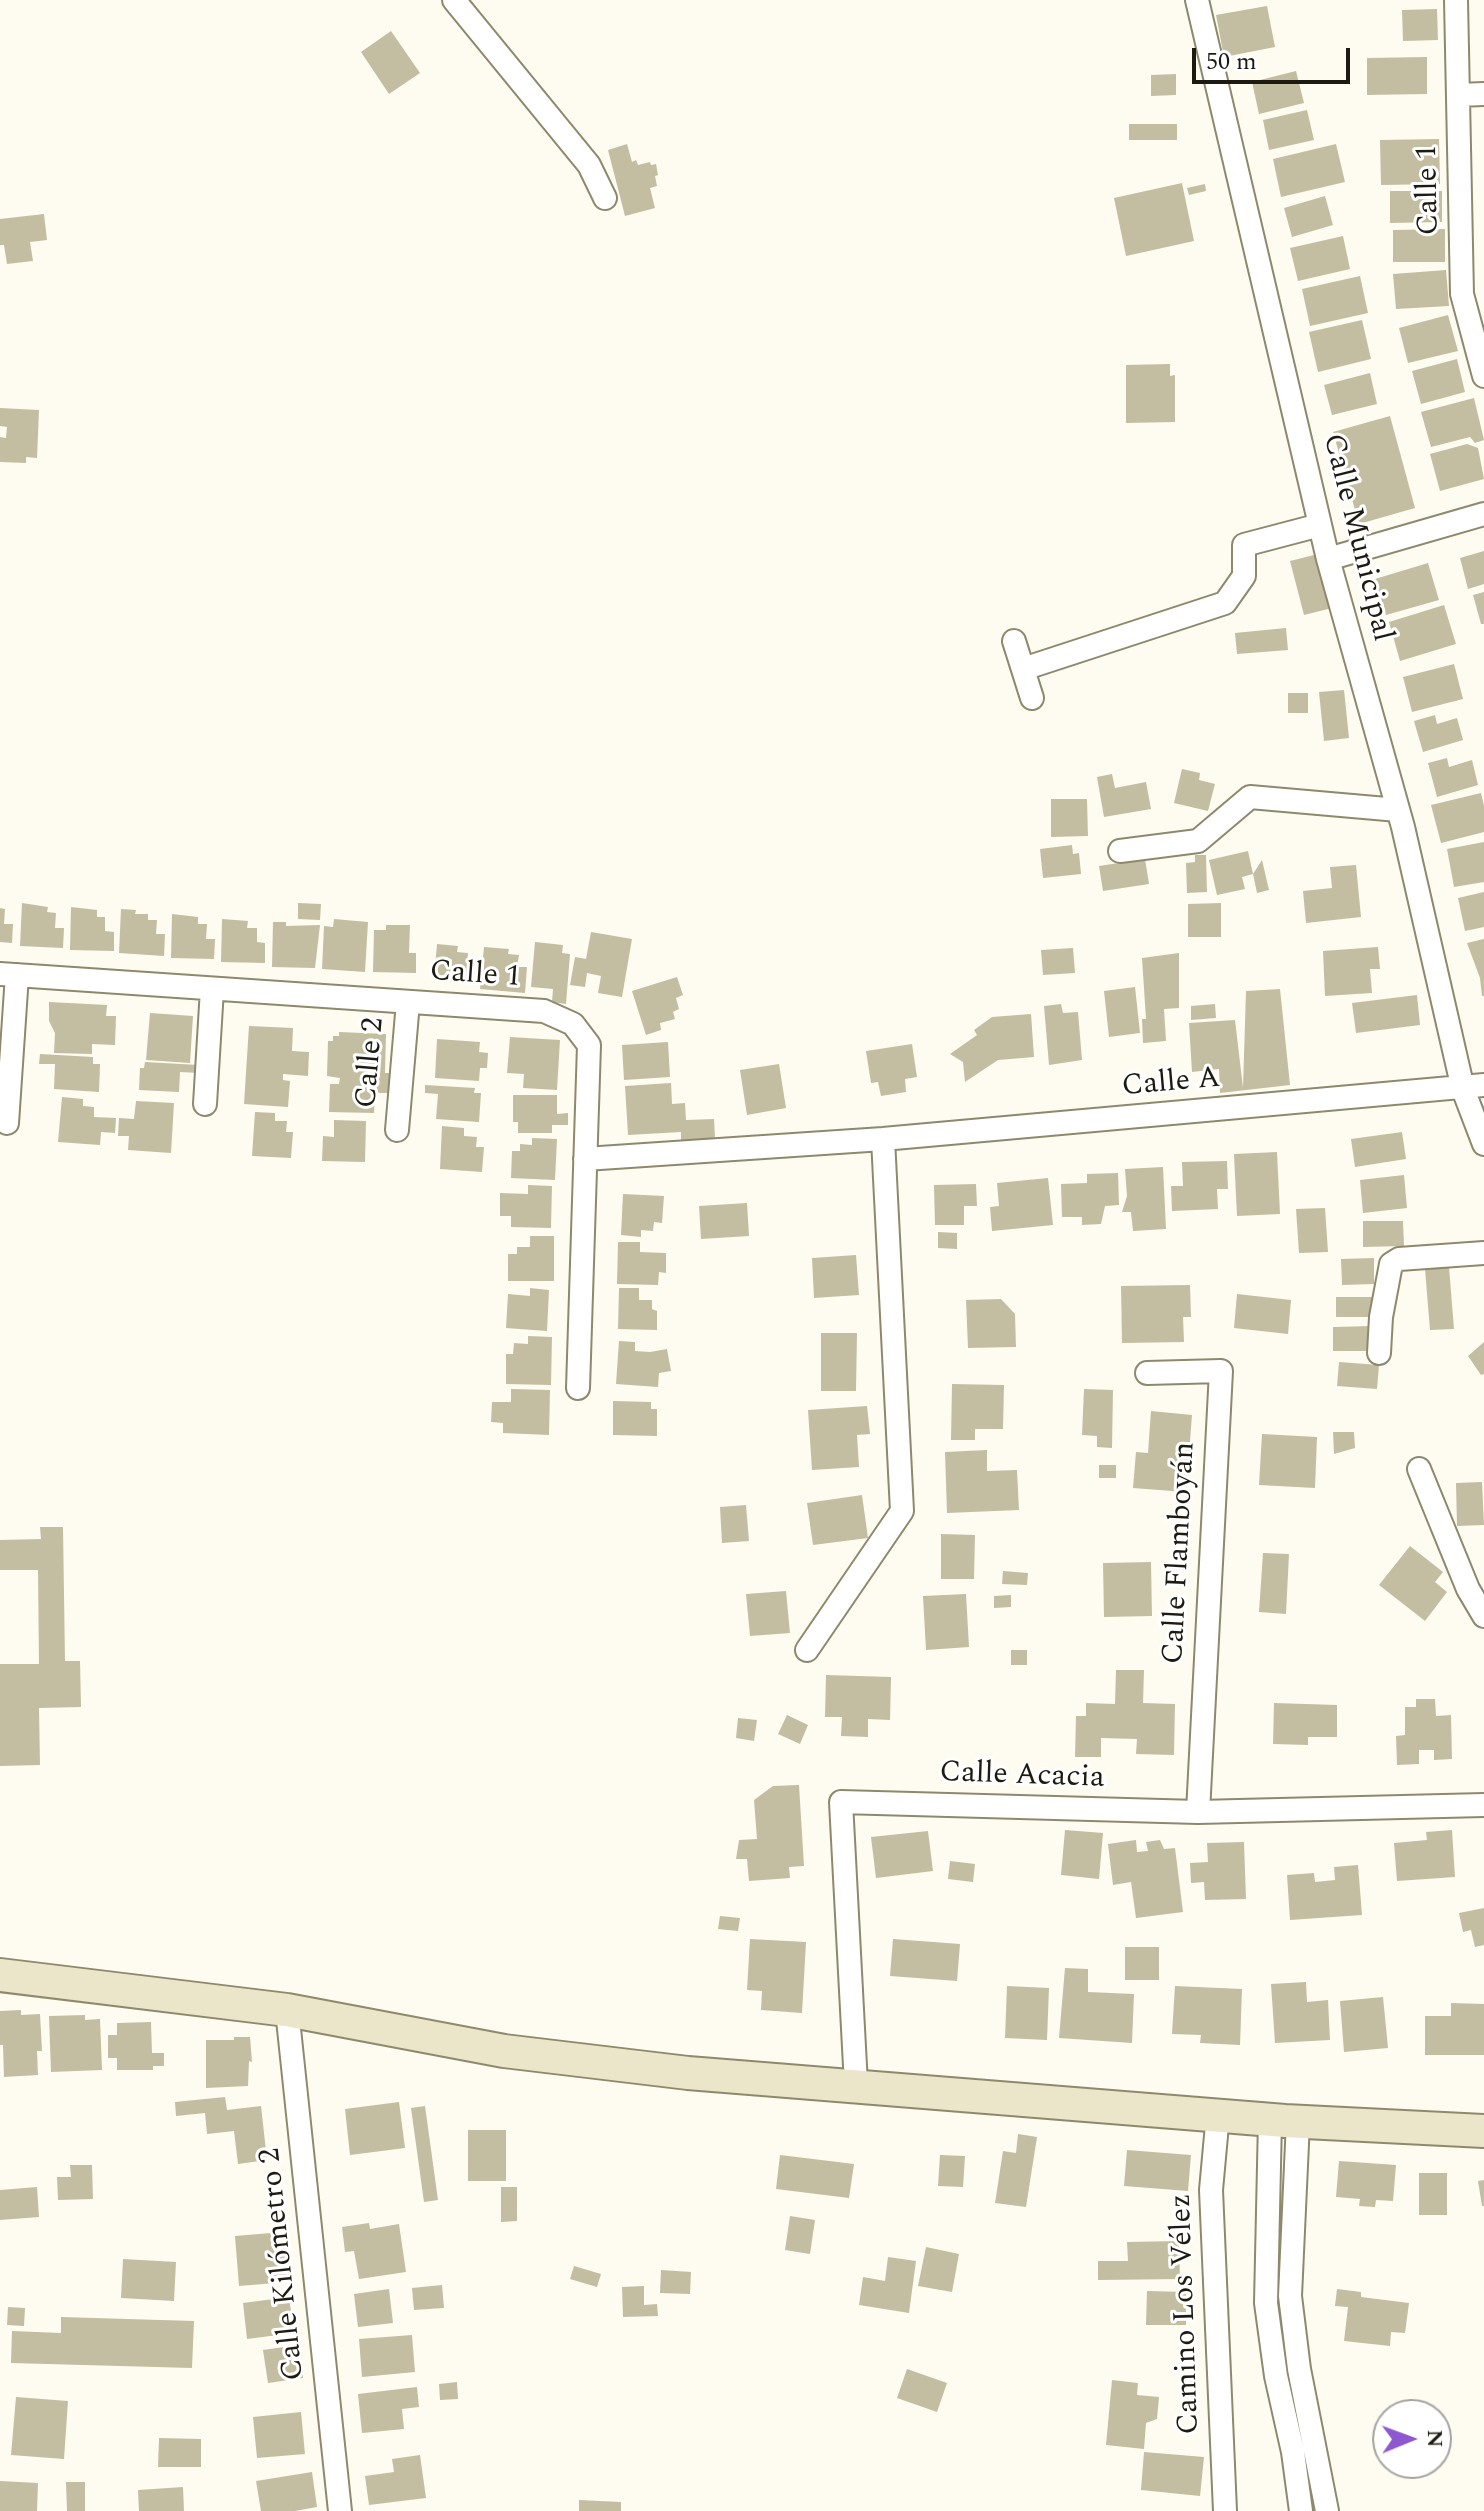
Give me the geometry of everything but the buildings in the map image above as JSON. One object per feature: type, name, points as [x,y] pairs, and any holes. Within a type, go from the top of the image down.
[{"type":"street","points":[[454,0],[589,165],[605,198]]},
{"type":"street","name":"Calle Municipal","points":[[1197,0],[1328,559],[1474,1087],[1484,1144]]},
{"type":"street","name":"Calle 1","points":[[1456,0],[1458,95],[1473,294],[1484,376]]},
{"type":"street","points":[[1458,95],[1484,94]]},
{"type":"street","points":[[1328,559],[1484,514]]},
{"type":"street","points":[[1023,669],[1225,603],[1244,576],[1244,545],[1320,525]]},
{"type":"street","points":[[1014,641],[1032,698]]},
{"type":"street","points":[[1120,851],[1198,841],[1250,797],[1398,810]]},
{"type":"street","points":[[7,1123],[9,974]]},
{"type":"street","name":"Calle 1","points":[[9,974],[544,1011],[573,1024],[589,1045],[578,1388]]},
{"type":"street","points":[[205,1104],[212,989]]},
{"type":"street","name":"Calle 2","points":[[397,1130],[408,1002]]},
{"type":"street","name":"Calle A","points":[[585,1159],[883,1139],[1474,1087]]},
{"type":"street","points":[[807,1650],[902,1511],[883,1139]]},
{"type":"street","points":[[1379,1353],[1381,1317],[1391,1264],[1399,1259],[1484,1253]]},
{"type":"street","name":"Calle Flamboyán","points":[[1147,1373],[1221,1371],[1198,1812]]},
{"type":"street","points":[[1419,1469],[1468,1589],[1484,1616]]},
{"type":"street","name":"Calle Acacia","points":[[856,2085],[841,1802],[1198,1812],[1484,1805]]},
{"type":"street","points":[[0,1975],[287,2010],[504,2051],[688,2073],[1284,2121],[1484,2131]]},
{"type":"street","name":"Calle Kilómetro 2","points":[[287,2010],[340,2511]]},
{"type":"street","name":"Camino Los Vélez","points":[[1218,2114],[1211,2190],[1225,2511]]},
{"type":"street","points":[[1284,2121],[1266,2303],[1301,2511]]},
{"type":"street","points":[[1284,2121],[1290,2296],[1299,2369],[1327,2511]]}]
